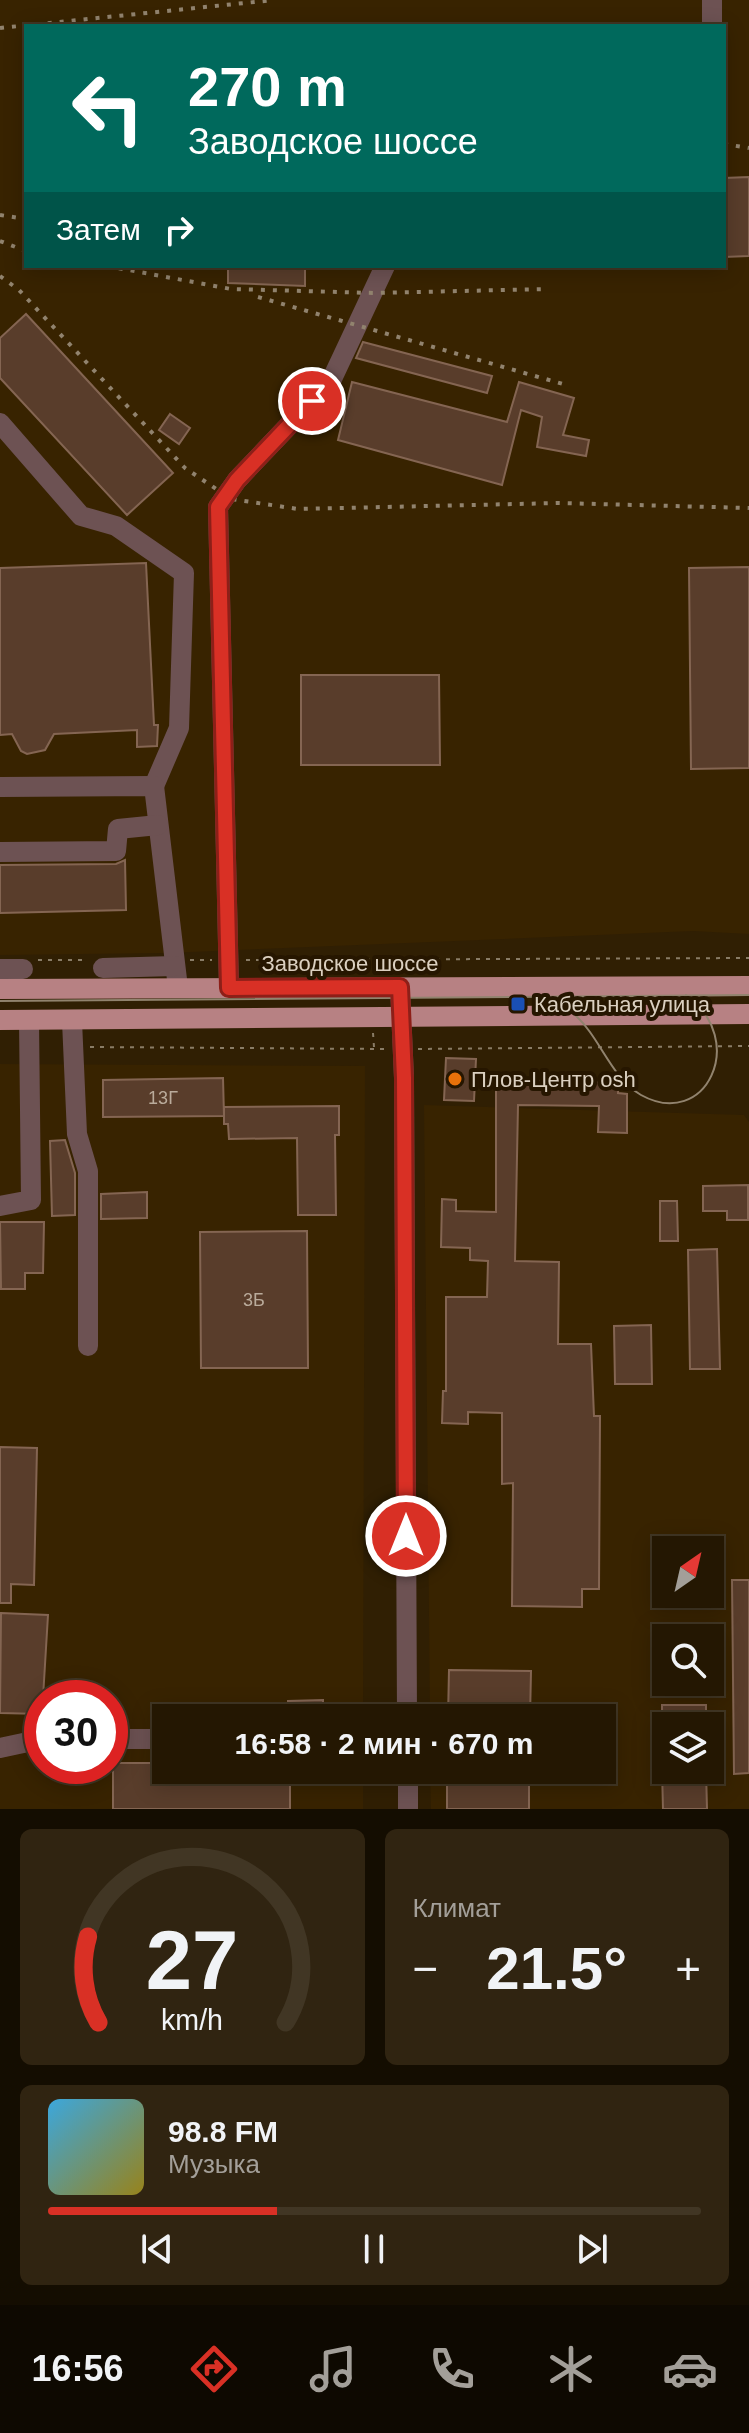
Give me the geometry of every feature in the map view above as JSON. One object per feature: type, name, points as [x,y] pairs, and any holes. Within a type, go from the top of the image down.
[{"type":"main road","name":"Заводское шоссе","points":[[0,989],[749,986]]},
{"type":"main road","points":[[0,1020],[749,1014]]},
{"type":"street","points":[[712,0],[712,24]]},
{"type":"street","points":[[229,988],[218,507],[237,480],[331,381],[384,268]]},
{"type":"street","points":[[0,423],[81,516],[116,526],[184,573],[179,728],[154,786],[178,988]]},
{"type":"street","points":[[0,787],[154,786]]},
{"type":"street","points":[[0,852],[116,851],[118,829],[158,825]]},
{"type":"street","points":[[99,964],[175,963]]},
{"type":"street","points":[[0,969],[27,964]]},
{"type":"street","points":[[400,987],[407,1704]]},
{"type":"street","points":[[0,1206],[31,1200],[29,1020]]},
{"type":"street","points":[[72,1021],[77,1134],[88,1171],[88,1346]]},
{"type":"street","points":[[128,1739],[152,1739]]},
{"type":"street","points":[[0,1748],[24,1743]]},
{"type":"street","points":[[408,1784],[408,1809]]},
{"type":"path","points":[[175,963],[227,960],[749,958]]},
{"type":"path","points":[[27,964],[99,964]]},
{"type":"shaded area","points":[[0,0],[749,0],[749,934],[693,931],[166,953],[0,955]]},
{"type":"shaded area","points":[[0,1064],[365,1066],[363,1704],[152,1704],[152,1784],[363,1784],[363,1809],[0,1809]]},
{"type":"shaded area","points":[[424,1105],[744,1115],[749,1122],[749,1809],[431,1809],[430,1784],[616,1784],[616,1704],[430,1704]]},
{"type":"building","points":[[749,177],[749,256],[726,257],[726,178]]},
{"type":"building","points":[[228,268],[305,268],[305,286],[228,283]]},
{"type":"building","points":[[26,314],[173,473],[127,515],[0,378],[0,338]]},
{"type":"building","points":[[363,342],[492,376],[487,393],[356,358]]},
{"type":"building","points":[[352,382],[507,422],[519,382],[574,398],[563,435],[589,440],[586,456],[537,447],[542,417],[521,410],[502,485],[338,440]]},
{"type":"building","points":[[170,414],[190,428],[179,444],[159,430]]},
{"type":"building","points":[[146,563],[157,746],[137,747],[137,730],[54,734],[45,750],[27,754],[21,751],[12,734],[0,735],[0,568]]},
{"type":"building","points":[[749,567],[749,768],[691,769],[689,568]]},
{"type":"building","points":[[301,675],[439,675],[440,765],[301,765]]},
{"type":"building","points":[[125,860],[126,910],[0,913],[0,865],[116,864]]},
{"type":"building","points":[[446,1058],[476,1059],[474,1101],[444,1100]]},
{"type":"building","points":[[605,1077],[619,1078],[618,1093],[627,1094],[627,1133],[598,1132],[599,1106],[518,1105],[515,1261],[559,1262],[558,1344],[591,1344],[594,1416],[600,1416],[599,1589],[582,1589],[582,1607],[512,1606],[513,1483],[502,1484],[502,1413],[468,1412],[468,1424],[442,1423],[443,1391],[446,1391],[446,1297],[487,1297],[488,1261],[470,1260],[470,1248],[441,1247],[442,1199],[456,1200],[456,1211],[496,1212],[496,1080],[605,1082]]},
{"type":"building","points":[[223,1078],[224,1116],[103,1117],[103,1080]]},
{"type":"building","points":[[339,1106],[339,1135],[335,1135],[336,1215],[298,1215],[297,1138],[229,1139],[228,1124],[224,1124],[224,1107]]},
{"type":"building","points":[[65,1140],[75,1173],[75,1215],[52,1216],[50,1141]]},
{"type":"building","points":[[748,1185],[748,1220],[727,1220],[727,1211],[703,1211],[703,1186]]},
{"type":"building","points":[[147,1192],[147,1218],[101,1219],[101,1194]]},
{"type":"building","points":[[660,1201],[677,1201],[678,1241],[660,1241]]},
{"type":"building","points":[[0,1222],[44,1222],[43,1273],[25,1273],[25,1289],[1,1289]]},
{"type":"building","points":[[307,1231],[308,1368],[201,1368],[200,1232]]},
{"type":"building","points":[[717,1249],[720,1369],[690,1369],[688,1250]]},
{"type":"building","points":[[651,1325],[652,1384],[615,1384],[614,1326]]},
{"type":"building","points":[[0,1447],[37,1448],[34,1585],[11,1584],[11,1603],[0,1603]]},
{"type":"building","points":[[732,1580],[749,1580],[749,1773],[734,1774]]},
{"type":"building","points":[[1,1613],[48,1615],[44,1680],[24,1680],[24,1714],[0,1713]]},
{"type":"building","points":[[449,1670],[531,1671],[530,1704],[448,1704]]},
{"type":"building","points":[[323,1700],[323,1704],[288,1704],[288,1701]]},
{"type":"building","points":[[662,1705],[706,1705],[706,1712],[662,1712]]},
{"type":"building","points":[[128,1763],[152,1763],[152,1784],[290,1784],[290,1809],[113,1809],[113,1784],[128,1784]]},
{"type":"building","points":[[447,1784],[529,1784],[529,1809],[447,1809]]},
{"type":"building","points":[[662,1784],[706,1784],[707,1809],[663,1809]]},
{"type":"tram line","points":[[554,1003],[573,1013],[584,1024],[631,1088],[664,1103],[684,1101],[700,1091],[712,1075],[717,1056],[715,1035],[705,1014],[686,995]]},
{"type":"tram line","points":[[0,1001],[749,995]]},
{"type":"railway","points":[[39,24],[274,0]]},
{"type":"railway","points":[[0,28],[24,26]]},
{"type":"railway","points":[[726,144],[749,148]]},
{"type":"railway","points":[[0,215],[24,219]]},
{"type":"railway","points":[[0,241],[24,250]]},
{"type":"railway","points":[[118,268],[231,289],[374,293],[548,289]]},
{"type":"railway","points":[[0,276],[19,290],[185,468],[231,499],[298,509],[559,503],[749,508]]},
{"type":"railway","points":[[258,297],[563,384]]},
{"type":"place","name":"Кабельная улица","points":[[518,1004]]},
{"type":"place","name":"Плов-Центр osh","points":[[455,1079]]},
{"type":"route","points":[[312,401],[237,480],[218,507],[229,988],[400,987],[404,1078],[406,1536]]}]
